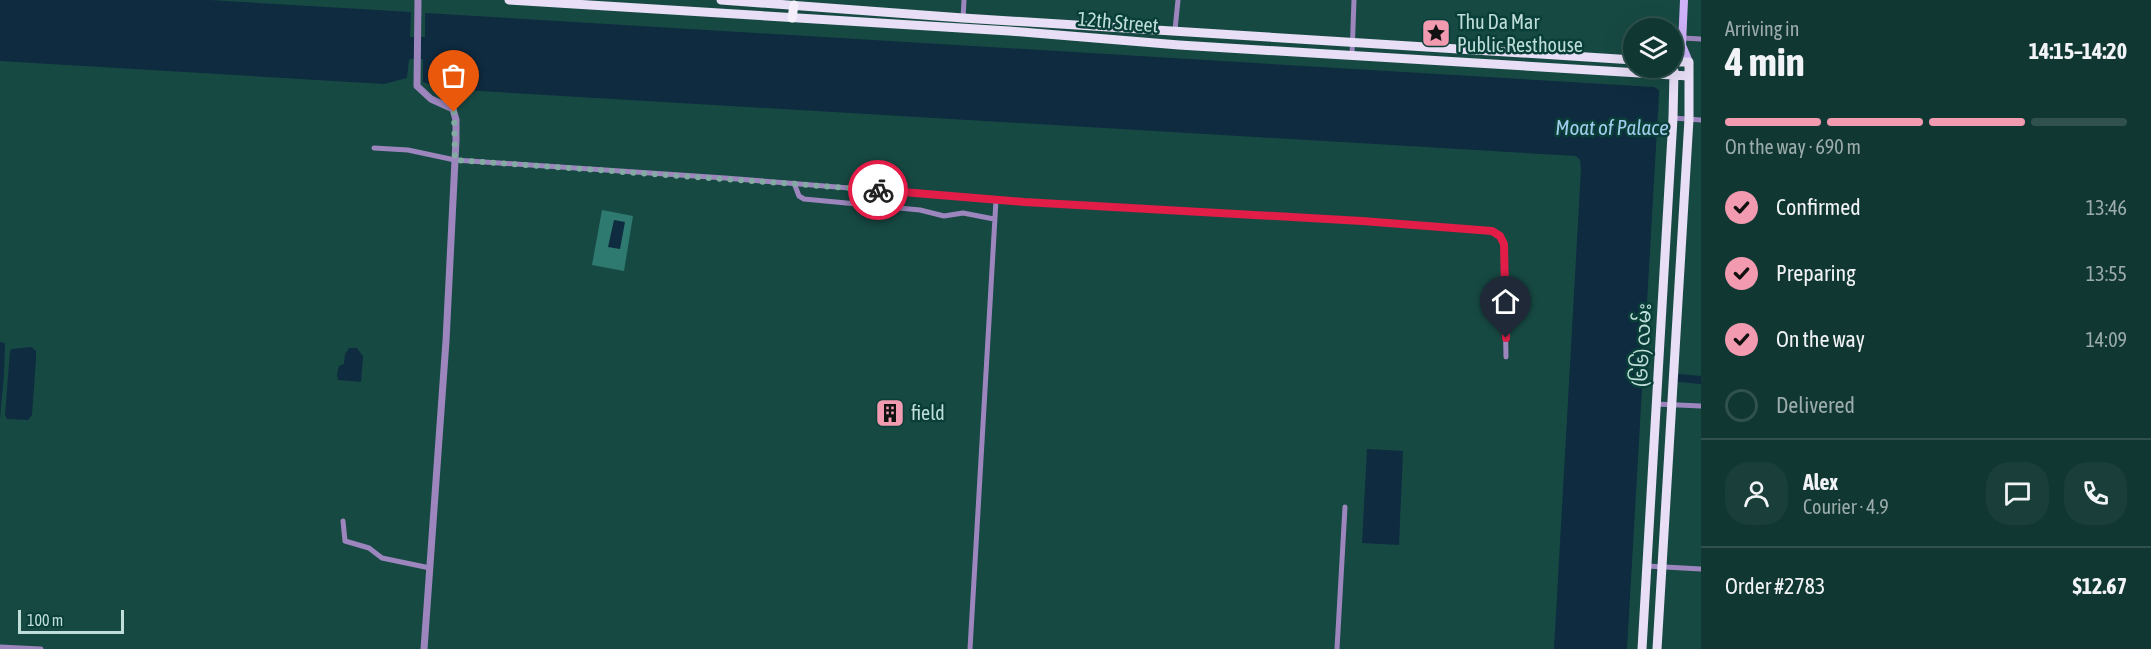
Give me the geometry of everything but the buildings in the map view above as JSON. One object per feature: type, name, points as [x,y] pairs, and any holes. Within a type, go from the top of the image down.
[{"type":"highway","points":[[792,18],[794,5]]},
{"type":"main road","name":"12th Street","points":[[509,0],[1623,73]]},
{"type":"main road","name":"12th Street","points":[[721,0],[963,18],[1623,59]]},
{"type":"main road","name":"(၆၆) လမ်း","points":[[1683,22],[1684,1]]},
{"type":"main road","name":"(၆၆) လမ်း","points":[[1657,649],[1689,119],[1689,62],[1683,45]]},
{"type":"main road","points":[[1683,62],[1689,62]]},
{"type":"main road","name":"12th Street","points":[[1683,76],[1689,76]]},
{"type":"main road","name":"(၆၆) လမ်း","points":[[1642,649],[1674,78]]},
{"type":"street","points":[[418,0],[416,84],[425,95],[453,109],[456,120],[446,341],[424,649]]},
{"type":"street","points":[[962,29],[964,0]]},
{"type":"street","points":[[1175,30],[1178,0]]},
{"type":"street","points":[[1352,56],[1354,0]]},
{"type":"street","points":[[1683,42],[1701,39]]},
{"type":"street","points":[[1673,118],[1701,120]]},
{"type":"street","points":[[374,148],[408,150],[455,160],[794,183],[996,200],[1362,221],[1492,231],[1500,236],[1504,244],[1506,357]]},
{"type":"street","points":[[794,183],[794,188],[804,200],[920,210],[944,216],[963,213],[994,219]]},
{"type":"street","points":[[870,206],[871,189]]},
{"type":"street","points":[[970,649],[996,200]]},
{"type":"street","points":[[1656,404],[1701,406]]},
{"type":"street","points":[[1337,649],[1345,507]]},
{"type":"street","points":[[343,521],[345,541],[369,548],[382,558],[430,568]]},
{"type":"street","points":[[1647,566],[1701,569]]},
{"type":"street","points":[[0,647],[41,649]]},
{"type":"green space","points":[[602,210],[633,216],[624,271],[592,265]]},
{"type":"water","name":"Moat of Palace","points":[[0,0],[210,0],[411,12],[410,37],[425,37],[425,13],[1654,87],[1659,90],[1659,95],[1627,649],[1554,649],[1581,169],[1580,160],[1576,156],[445,89],[423,82],[423,59],[409,59],[407,78],[384,84],[0,61]]},
{"type":"water","points":[[614,220],[625,222],[620,249],[608,247]]},
{"type":"water","points":[[0,342],[5,343],[0,419]]},
{"type":"water","points":[[31,347],[36,351],[32,415],[28,420],[7,419],[5,415],[10,351]]},
{"type":"water","points":[[349,348],[357,348],[363,356],[361,382],[338,380],[339,366],[344,364],[345,354]]},
{"type":"water","points":[[1367,449],[1403,451],[1399,545],[1362,543]]},
{"type":"waterway","points":[[1679,378],[1701,380]]},
{"type":"way so far","points":[[454,112],[456,120],[455,160],[878,190]]},
{"type":"place","name":"Thu Da Mar Public Resthouse","points":[[1436,33]]},
{"type":"place","name":"field","points":[[890,413]]},
{"type":"route","points":[[878,190],[1024,202],[1362,221],[1492,231],[1498,233],[1504,240],[1506,338]]}]
